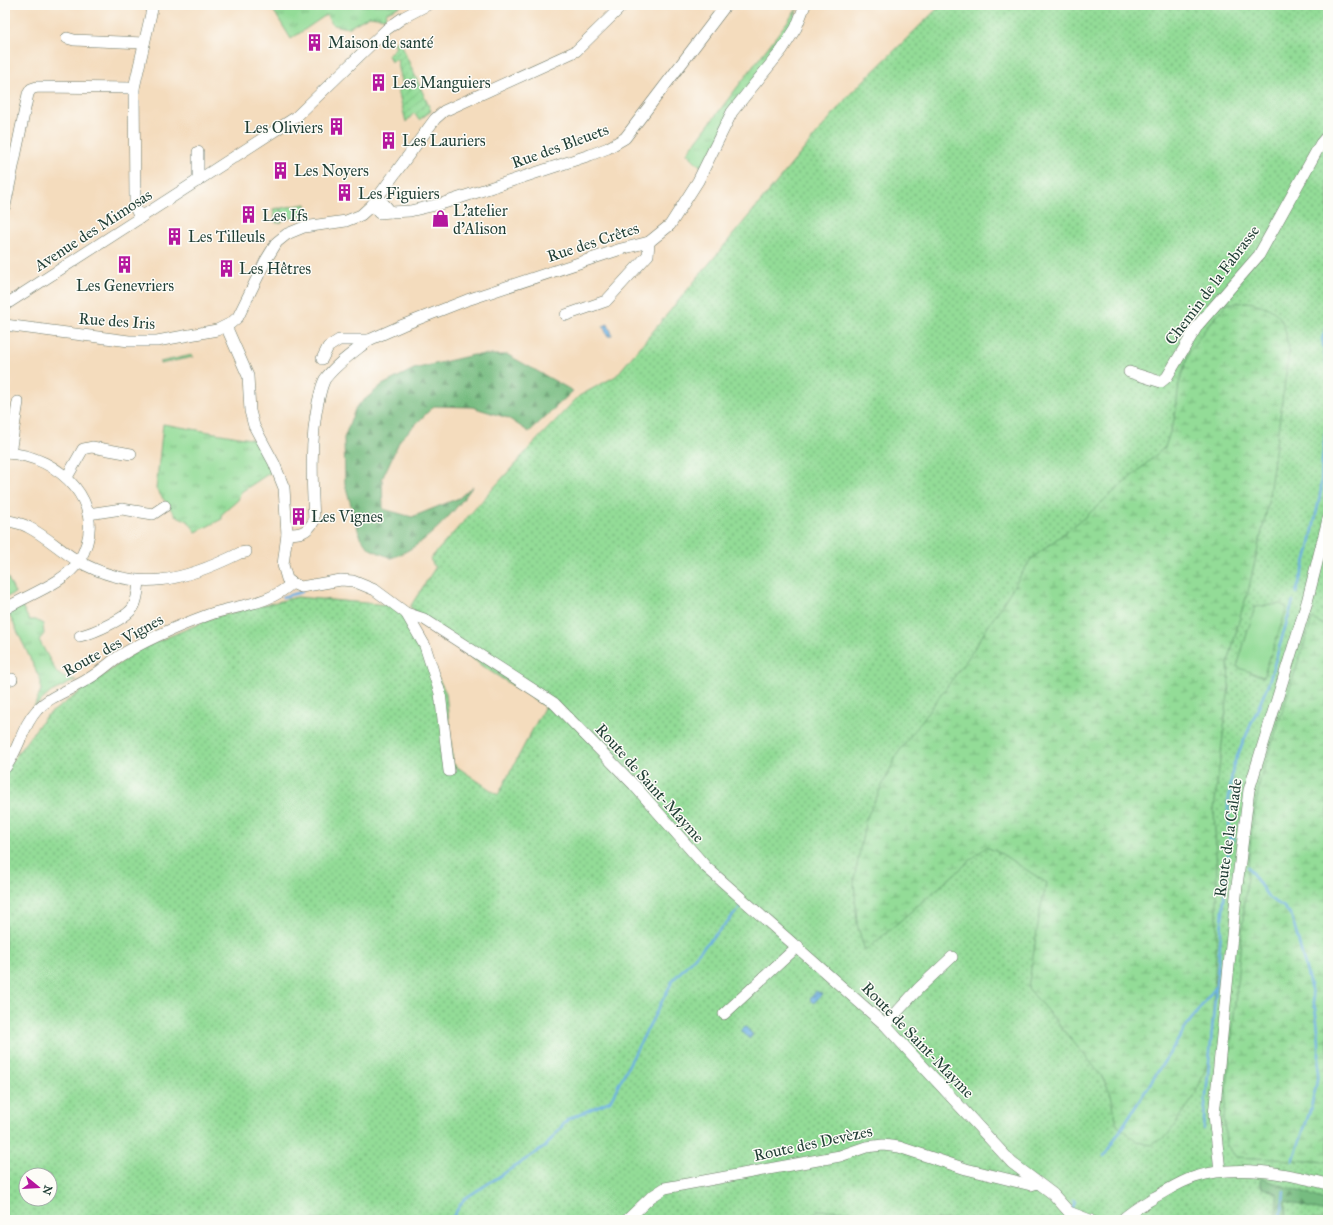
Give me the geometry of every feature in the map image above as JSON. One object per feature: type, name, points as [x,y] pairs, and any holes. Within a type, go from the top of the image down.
[{"type":"street","points":[[140,218],[134,198],[134,88],[153,5]]},
{"type":"street","name":"Avenue des Mimosas","points":[[5,305],[296,117],[387,29],[404,17],[427,5]]},
{"type":"street","points":[[292,583],[287,579],[283,565],[287,534],[284,488],[276,468],[254,426],[250,411],[248,376],[226,326],[238,317],[276,242],[287,234],[304,227],[346,221],[361,215],[375,201],[435,119],[444,111],[576,51],[586,43],[623,5]]},
{"type":"street","name":"Rue des Bleuets","points":[[375,201],[380,213],[410,211],[444,203],[608,148],[625,138],[726,5]]},
{"type":"street","name":"Rue des Crêtes","points":[[287,534],[303,534],[310,528],[314,521],[312,444],[321,387],[325,379],[348,357],[369,340],[467,300],[621,249],[649,242],[670,226],[698,182],[732,112],[782,50],[796,28],[805,5]]},
{"type":"street","points":[[67,38],[74,40],[144,42]]},
{"type":"street","points":[[5,206],[28,94],[32,89],[38,87],[134,88]]},
{"type":"street","name":"Chemin de la Fabrasse","points":[[1129,372],[1156,382],[1161,382],[1167,377],[1198,325],[1259,255],[1321,143],[1328,135]]},
{"type":"street","points":[[198,152],[198,181]]},
{"type":"street","points":[[566,315],[606,301],[648,255],[649,242]]},
{"type":"street","name":"Rue des Iris","points":[[5,325],[136,341],[157,341],[192,336],[226,326]]},
{"type":"street","name":"Rue des Crêtes","points":[[322,359],[328,347],[339,340],[369,340]]},
{"type":"street","points":[[5,609],[68,573],[79,561],[90,529],[88,514],[78,491],[67,477],[51,464],[30,457],[7,453],[18,402]]},
{"type":"street","points":[[67,477],[83,449],[92,447],[131,454]]},
{"type":"street","points":[[88,514],[122,509],[153,514],[165,506]]},
{"type":"street","name":"Route de la Calade","points":[[1220,1171],[1214,1115],[1237,886],[1249,790],[1307,602],[1328,519]]},
{"type":"street","points":[[5,520],[27,526],[79,561],[110,574],[139,581],[165,580],[196,573],[240,553],[246,552]]},
{"type":"street","name":"Route de Saint-Mayme","points":[[292,583],[301,586],[341,580],[353,581],[375,590],[406,613],[424,619],[554,703],[634,785],[706,867],[798,946],[885,1025],[1012,1163],[1053,1194],[1069,1212],[1090,1220]]},
{"type":"street","points":[[80,636],[90,634],[126,614],[134,607],[137,598],[139,581]]},
{"type":"street","name":"Route des Vignes","points":[[5,768],[15,754],[28,723],[37,709],[66,690],[88,679],[118,657],[152,639],[209,615],[272,597],[292,583]]},
{"type":"street","points":[[406,613],[425,646],[440,693],[449,771]]},
{"type":"street","points":[[724,1014],[798,946]]},
{"type":"street","points":[[885,1025],[952,957]]},
{"type":"street","name":"Route des Devèzes","points":[[628,1220],[651,1197],[665,1188],[840,1156],[866,1147],[883,1145],[899,1147],[966,1170],[1031,1184],[1037,1183]]},
{"type":"street","points":[[1122,1220],[1136,1209],[1170,1188],[1196,1177],[1220,1171],[1258,1172],[1302,1178],[1328,1184]]},
{"type":"green space","points":[[270,5],[403,5],[387,12],[385,18],[369,16],[348,28],[333,25],[326,15],[291,39]]},
{"type":"green space","points":[[941,5],[1328,5],[1328,1220],[5,1220],[5,770],[45,717],[140,649],[215,617],[297,597],[400,606],[446,693],[453,764],[498,795],[545,706],[482,666],[410,607],[435,568],[430,559],[533,444],[579,396],[616,376],[849,95]]},
{"type":"green space","points":[[797,9],[793,26],[701,167],[687,153]]},
{"type":"green space","points":[[399,40],[431,111],[419,120],[414,113],[406,122],[398,90],[403,87],[397,59],[391,62],[388,55],[396,47],[394,43]]},
{"type":"green space","points":[[306,204],[308,214],[283,220],[281,208]]},
{"type":"green space","points":[[280,208],[282,222],[276,223],[273,209]]},
{"type":"green space","points":[[1248,302],[1268,308],[1275,312],[1280,318],[1283,324],[1289,352],[1267,509],[1248,592],[1228,663],[1229,686],[1214,810],[1217,873],[1217,937],[1210,1058],[1194,1097],[1167,1136],[1151,1145],[1138,1142],[1117,1125],[1111,1094],[1101,1075],[1028,988],[1041,906],[1047,883],[1000,853],[986,847],[865,951],[857,924],[854,880],[866,819],[898,753],[968,658],[1031,559],[1085,517],[1165,447],[1175,417],[1179,383],[1190,350],[1227,304]]},
{"type":"green space","points":[[192,355],[193,357],[160,364],[160,362]]},
{"type":"green space","points":[[473,355],[508,355],[573,391],[529,432],[508,418],[472,407],[434,406],[400,440],[382,479],[383,509],[412,517],[459,498],[473,486],[447,518],[426,538],[415,546],[391,558],[370,549],[360,537],[345,484],[344,438],[356,407],[382,385],[414,369]]},
{"type":"green space","points":[[163,424],[256,440],[271,472],[241,492],[238,500],[222,514],[222,519],[196,532],[188,521],[175,515],[156,489]]},
{"type":"green space","points":[[5,572],[15,593],[5,598]]},
{"type":"green space","points":[[1281,604],[1287,608],[1263,677],[1237,667],[1255,607]]},
{"type":"green space","points":[[22,606],[29,620],[36,620],[43,624],[44,634],[39,640],[57,673],[65,678],[76,680],[51,692],[34,707],[41,690],[41,681],[8,612]]},
{"type":"green space","points":[[1312,619],[1328,627],[1328,1162],[1236,1157],[1226,1144],[1224,1119],[1252,825],[1260,780]]},
{"type":"green space","points":[[1260,1178],[1328,1201],[1328,1213],[1286,1201],[1287,1220],[1276,1220],[1277,1193],[1260,1187]]},
{"type":"green space","points":[[820,1210],[883,1215],[874,1220],[807,1220]]},
{"type":"water","points":[[608,324],[612,334],[611,336],[608,336],[603,326]]},
{"type":"water","points":[[816,991],[822,994],[814,1003],[810,999]]},
{"type":"water","points":[[745,1026],[753,1035],[749,1039],[741,1030]]},
{"type":"waterway","points":[[1328,323],[1322,339],[1328,372]]},
{"type":"waterway","points":[[1296,593],[1309,549],[1321,490],[1322,461],[1328,411]]},
{"type":"waterway","points":[[282,597],[302,592]]},
{"type":"waterway","points":[[1234,840],[1230,834],[1228,806],[1233,766],[1268,685],[1293,601]]},
{"type":"waterway","points":[[1203,1129],[1230,834]]},
{"type":"waterway","points":[[1248,867],[1269,898],[1284,907],[1292,917],[1313,997],[1319,1038],[1317,1079],[1310,1110],[1293,1161]]},
{"type":"waterway","points":[[451,1220],[464,1199],[545,1147],[568,1119],[610,1101],[673,980],[743,905]]},
{"type":"waterway","points":[[1104,1156],[1190,1021],[1216,987]]},
{"type":"waterway","points":[[1281,1220],[1284,1191]]},
{"type":"waterway","points":[[1072,1209],[1075,1202],[1073,1200]]},
{"type":"place","name":"Maison de santé","points":[[315,42]]},
{"type":"place","name":"Les Manguiers","points":[[379,82]]},
{"type":"place","name":"Les Oliviers","points":[[336,127]]},
{"type":"place","name":"Les Lauriers","points":[[389,140]]},
{"type":"place","name":"Les Noyers","points":[[281,170]]},
{"type":"place","name":"Les Figuiers","points":[[345,193]]},
{"type":"place","name":"Les Ifs","points":[[249,215]]},
{"type":"place","name":"L'atelier d'Alison","points":[[440,219]]},
{"type":"place","name":"Les Tilleuls","points":[[175,236]]},
{"type":"place","name":"Les Genevriers","points":[[125,264]]},
{"type":"place","name":"Les Hêtres","points":[[226,268]]},
{"type":"place","name":"Les Vignes","points":[[298,516]]}]
